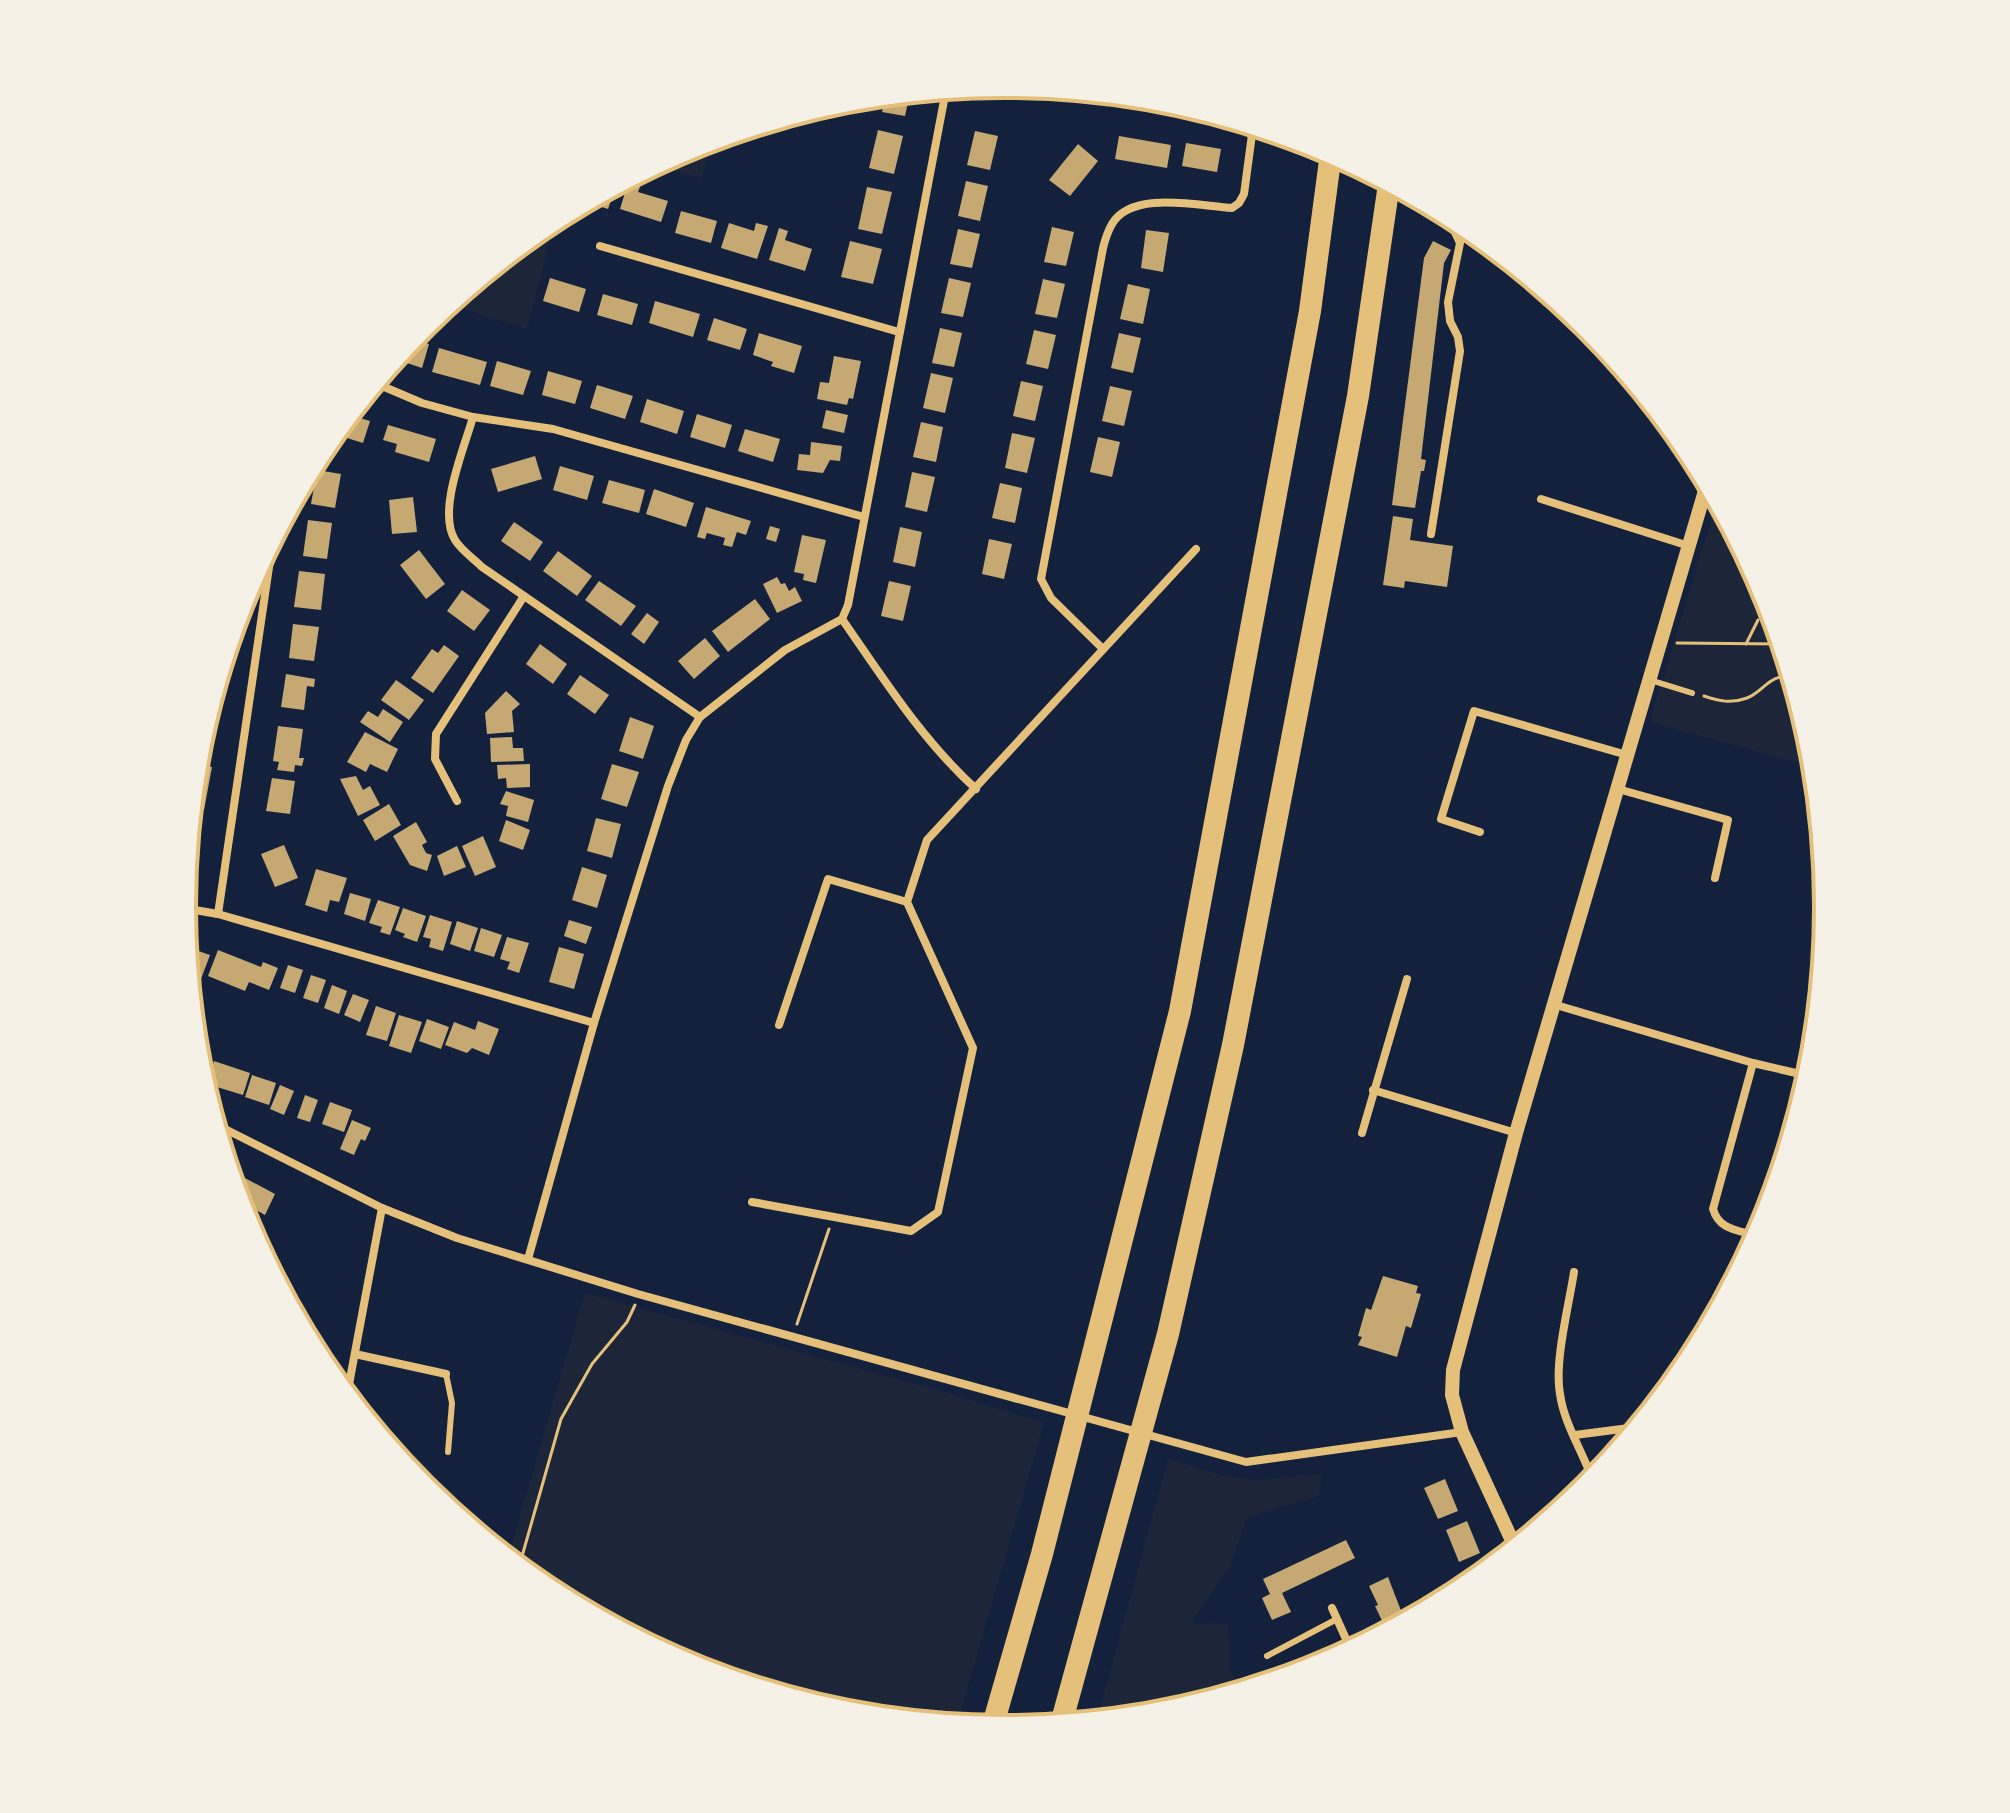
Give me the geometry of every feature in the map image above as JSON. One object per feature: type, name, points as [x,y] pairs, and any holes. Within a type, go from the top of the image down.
[{"type":"highway","points":[[996,1715],[1042,1554],[1180,1011],[1310,311],[1329,167]]},
{"type":"highway","points":[[1064,1712],[1168,1334],[1233,1045],[1353,427],[1387,194]]},
{"type":"street","points":[[528,1259],[594,1023],[668,786],[686,740],[700,717],[785,650],[842,619],[848,605],[944,101]]},
{"type":"street","points":[[1102,648],[1051,598],[1041,579],[1103,248],[1112,222],[1128,208],[1148,202],[1232,208],[1239,203],[1244,194],[1252,137]]},
{"type":"street","points":[[1431,534],[1460,351],[1458,337],[1450,321],[1448,302],[1460,243],[1457,236]]},
{"type":"street","points":[[600,246],[899,332]]},
{"type":"street","points":[[385,387],[422,403],[473,417],[553,429],[864,517]]},
{"type":"street","points":[[473,417],[453,487],[448,522],[456,541],[482,567],[700,717]]},
{"type":"street","points":[[1541,499],[1690,546]]},
{"type":"street","points":[[1512,1536],[1462,1432],[1452,1395],[1453,1370],[1516,1133],[1703,499]]},
{"type":"street","points":[[752,1202],[911,1231],[938,1212],[973,1048],[907,902],[927,840],[1196,549]]},
{"type":"street","points":[[218,914],[268,576]]},
{"type":"street","points":[[457,801],[435,759],[436,734],[524,596]]},
{"type":"street","points":[[842,619],[925,737],[976,789]]},
{"type":"street","points":[[1480,832],[1441,819],[1474,711],[1627,755]]},
{"type":"street","points":[[1618,789],[1728,820],[1715,878]]},
{"type":"street","points":[[779,1025],[828,879],[907,902]]},
{"type":"street","points":[[196,910],[594,1023]]},
{"type":"street","points":[[1362,1133],[1407,979]]},
{"type":"street","points":[[1556,1005],[1796,1073]]},
{"type":"street","points":[[1745,1232],[1723,1226],[1716,1219],[1713,1209],[1753,1063]]},
{"type":"street","points":[[1373,1090],[1516,1133]]},
{"type":"street","points":[[228,1131],[382,1208],[457,1238],[638,1294],[1246,1462],[1462,1432]]},
{"type":"street","points":[[350,1380],[382,1208]]},
{"type":"street","points":[[1574,1272],[1559,1392],[1564,1412],[1587,1467]]},
{"type":"street","points":[[355,1354],[446,1374]]},
{"type":"street","points":[[1575,1435],[1622,1429]]},
{"type":"street","points":[[1332,1608],[1346,1639]]},
{"type":"lane","points":[[1649,680],[1692,693]]},
{"type":"lane","points":[[446,1374],[452,1403],[448,1452]]},
{"type":"lane","points":[[1267,1656],[1337,1619]]},
{"type":"path","points":[[1746,644],[1758,620]]},
{"type":"path","points":[[1661,642],[1770,644]]},
{"type":"path","points":[[1692,693],[1726,703],[1750,697],[1765,682],[1780,677]]},
{"type":"path","points":[[792,1337],[833,1217]]},
{"type":"path","points":[[522,1555],[561,1419],[592,1364],[627,1322],[638,1294]]},
{"type":"shaded area","points":[[709,155],[701,178],[672,170]]},
{"type":"shaded area","points":[[551,238],[527,329],[462,308]]},
{"type":"shaded area","points":[[1712,516],[1752,597],[1771,647],[1800,763],[1650,722]]},
{"type":"shaded area","points":[[585,1293],[952,1394],[1044,1423],[960,1713],[899,1708],[847,1699],[745,1672],[647,1632],[556,1579],[511,1546]]},
{"type":"shaded area","points":[[1168,1459],[1221,1475],[1255,1480],[1322,1473],[1319,1496],[1247,1517],[1230,1566],[1191,1623],[1228,1624],[1229,1668],[1235,1681],[1163,1699],[1100,1709]]},
{"type":"building","points":[[908,104],[905,116],[882,112],[883,108]]},
{"type":"building","points":[[878,130],[903,136],[894,174],[869,168]]},
{"type":"building","points":[[975,131],[998,136],[990,170],[967,165]]},
{"type":"building","points":[[1119,136],[1171,145],[1167,168],[1115,159]]},
{"type":"building","points":[[1186,143],[1221,149],[1217,172],[1182,166]]},
{"type":"building","points":[[1078,144],[1098,161],[1070,196],[1049,180]]},
{"type":"building","points":[[966,181],[988,186],[980,221],[958,216]]},
{"type":"building","points":[[637,186],[640,187],[638,192],[668,201],[661,222],[620,209],[625,193]]},
{"type":"building","points":[[867,187],[892,192],[882,234],[858,229]]},
{"type":"building","points":[[681,211],[717,221],[711,243],[675,233]]},
{"type":"building","points":[[729,223],[754,231],[756,223],[768,226],[757,259],[721,248]]},
{"type":"building","points":[[1052,227],[1074,232],[1066,266],[1044,262]]},
{"type":"building","points":[[779,228],[788,231],[785,240],[812,249],[805,271],[769,260]]},
{"type":"building","points":[[958,229],[980,234],[972,268],[950,264]]},
{"type":"building","points":[[1146,230],[1169,233],[1163,272],[1141,268]]},
{"type":"building","points":[[850,241],[882,249],[873,284],[841,277]]},
{"type":"building","points":[[1433,241],[1451,250],[1444,263],[1421,459],[1426,460],[1424,471],[1421,471],[1415,508],[1392,505],[1424,258]]},
{"type":"building","points":[[550,278],[586,289],[579,312],[543,301]]},
{"type":"building","points":[[949,278],[971,283],[963,317],[941,313]]},
{"type":"building","points":[[1043,279],[1065,284],[1057,318],[1035,314]]},
{"type":"building","points":[[1128,284],[1150,289],[1143,324],[1120,319]]},
{"type":"building","points":[[603,294],[638,304],[632,325],[597,315]]},
{"type":"building","points":[[655,301],[700,314],[693,337],[649,323]]},
{"type":"building","points":[[714,318],[747,329],[740,350],[707,340]]},
{"type":"building","points":[[940,328],[962,333],[954,367],[932,363]]},
{"type":"building","points":[[1034,330],[1056,335],[1048,369],[1026,364]]},
{"type":"building","points":[[759,333],[802,346],[794,373],[771,366],[773,362],[753,355]]},
{"type":"building","points":[[1119,333],[1141,338],[1133,373],[1111,368]]},
{"type":"building","points":[[425,343],[429,344],[422,368],[407,363]]},
{"type":"building","points":[[439,348],[487,362],[480,385],[432,372]]},
{"type":"building","points":[[834,356],[861,361],[853,399],[849,398],[847,405],[817,399],[820,382],[829,383]]},
{"type":"building","points":[[497,361],[531,371],[523,395],[490,386]]},
{"type":"building","points":[[548,371],[582,381],[575,404],[542,395]]},
{"type":"building","points":[[931,373],[953,378],[945,413],[923,408]]},
{"type":"building","points":[[1021,381],[1043,386],[1035,421],[1013,416]]},
{"type":"building","points":[[597,385],[633,396],[625,419],[590,408]]},
{"type":"building","points":[[1110,386],[1132,391],[1124,426],[1102,421]]},
{"type":"building","points":[[647,399],[684,411],[677,434],[640,422]]},
{"type":"building","points":[[826,410],[848,415],[844,433],[822,428]]},
{"type":"building","points":[[697,414],[732,425],[725,448],[690,437]]},
{"type":"building","points":[[361,418],[370,421],[363,443],[347,438]]},
{"type":"building","points":[[921,422],[943,427],[936,462],[913,457]]},
{"type":"building","points":[[388,425],[436,439],[429,462],[395,452],[397,444],[383,440]]},
{"type":"building","points":[[745,429],[780,439],[773,462],[738,451]]},
{"type":"building","points":[[1012,433],[1035,438],[1027,473],[1005,468]]},
{"type":"building","points":[[1098,437],[1120,442],[1112,477],[1090,472]]},
{"type":"building","points":[[811,442],[842,446],[840,461],[830,460],[823,473],[797,470],[799,454],[810,455]]},
{"type":"building","points":[[535,456],[542,479],[498,492],[491,469]]},
{"type":"building","points":[[560,466],[594,476],[587,500],[553,490]]},
{"type":"building","points":[[324,471],[341,474],[335,508],[311,504],[314,488]]},
{"type":"building","points":[[912,472],[935,477],[927,512],[905,507]]},
{"type":"building","points":[[609,480],[645,490],[639,513],[602,503]]},
{"type":"building","points":[[1000,483],[1022,488],[1015,523],[992,518]]},
{"type":"building","points":[[654,489],[694,503],[686,527],[646,514]]},
{"type":"building","points":[[413,497],[417,532],[392,534],[389,500]]},
{"type":"building","points":[[706,507],[751,521],[746,535],[737,532],[732,547],[723,545],[725,538],[707,533],[705,539],[697,537]]},
{"type":"building","points":[[1393,516],[1413,519],[1410,540],[1453,546],[1447,587],[1405,581],[1404,588],[1383,585]]},
{"type":"building","points":[[308,520],[332,523],[327,559],[303,556]]},
{"type":"building","points":[[514,522],[543,542],[530,561],[501,541]]},
{"type":"building","points":[[770,526],[780,529],[776,542],[766,539]]},
{"type":"building","points":[[900,527],[922,532],[915,567],[893,562]]},
{"type":"building","points":[[802,535],[826,540],[816,583],[803,580],[804,574],[794,572]]},
{"type":"building","points":[[989,539],[1012,544],[1004,579],[982,574]]},
{"type":"building","points":[[419,550],[445,584],[426,599],[400,565]]},
{"type":"building","points":[[558,551],[592,576],[577,596],[543,571]]},
{"type":"building","points":[[299,571],[325,574],[321,610],[294,607]]},
{"type":"building","points":[[777,577],[789,591],[795,587],[802,601],[777,613],[763,584]]},
{"type":"building","points":[[599,581],[636,606],[621,626],[585,600]]},
{"type":"building","points":[[889,581],[911,586],[903,621],[881,616]]},
{"type":"building","points":[[462,590],[490,610],[474,631],[447,611]]},
{"type":"building","points":[[755,599],[770,619],[728,652],[712,631]]},
{"type":"building","points":[[647,613],[659,622],[644,644],[631,634]]},
{"type":"building","points":[[293,624],[319,627],[314,661],[289,658]]},
{"type":"building","points":[[705,638],[720,656],[694,679],[678,661]]},
{"type":"building","points":[[540,644],[567,664],[553,684],[526,664]]},
{"type":"building","points":[[444,645],[459,656],[433,693],[411,678],[432,649],[438,653]]},
{"type":"building","points":[[286,674],[315,679],[314,687],[307,686],[304,710],[281,707]]},
{"type":"building","points":[[580,675],[609,695],[595,714],[567,694]]},
{"type":"building","points":[[396,680],[424,700],[409,720],[381,700]]},
{"type":"building","points":[[506,691],[520,704],[512,711],[514,732],[487,734],[485,713]]},
{"type":"building","points":[[383,709],[403,722],[390,742],[360,722],[368,711],[378,717]]},
{"type":"building","points":[[630,717],[654,726],[643,759],[619,751]]},
{"type":"building","points":[[278,726],[303,729],[299,758],[304,758],[302,766],[295,765],[294,772],[277,770],[279,762],[273,761]]},
{"type":"building","points":[[365,732],[398,749],[387,772],[370,764],[366,772],[347,762]]},
{"type":"building","points":[[512,737],[513,748],[523,748],[524,761],[491,762],[490,738]]},
{"type":"building","points":[[530,764],[530,787],[507,788],[506,778],[498,779],[497,765]]},
{"type":"building","points":[[612,764],[639,772],[627,807],[601,799]]},
{"type":"building","points":[[209,766],[212,767],[204,810],[203,801]]},
{"type":"building","points":[[356,776],[363,790],[370,786],[380,805],[358,816],[340,779]]},
{"type":"building","points":[[272,778],[295,781],[290,814],[266,811]]},
{"type":"building","points":[[506,791],[534,800],[528,822],[506,816],[508,806],[500,804]]},
{"type":"building","points":[[389,804],[401,825],[375,841],[363,820]]},
{"type":"building","points":[[596,818],[621,824],[612,858],[587,851]]},
{"type":"building","points":[[506,820],[530,830],[523,850],[499,841]]},
{"type":"building","points":[[416,822],[427,842],[422,845],[426,853],[432,855],[427,871],[410,865],[393,836]]},
{"type":"building","points":[[483,836],[496,867],[475,876],[462,846]]},
{"type":"building","points":[[284,845],[298,878],[275,887],[261,854]]},
{"type":"building","points":[[457,846],[466,867],[444,876],[437,856]]},
{"type":"building","points":[[582,867],[607,875],[597,908],[572,900]]},
{"type":"building","points":[[316,869],[347,878],[339,902],[330,900],[327,912],[305,905]]},
{"type":"building","points":[[350,893],[371,899],[365,921],[344,914]]},
{"type":"building","points":[[378,900],[400,907],[390,935],[380,932],[382,927],[369,923]]},
{"type":"building","points":[[403,908],[426,916],[417,942],[395,930]]},
{"type":"building","points":[[430,915],[452,922],[443,951],[429,947],[431,939],[423,937]]},
{"type":"building","points":[[569,920],[592,927],[586,944],[564,936]]},
{"type":"building","points":[[457,921],[478,928],[470,951],[450,944]]},
{"type":"building","points":[[481,928],[502,935],[494,957],[474,951]]},
{"type":"building","points":[[507,937],[529,943],[519,973],[507,969],[510,962],[500,959]]},
{"type":"building","points":[[559,947],[584,954],[574,989],[549,982]]},
{"type":"building","points":[[218,950],[261,967],[263,962],[278,968],[269,990],[249,982],[245,991],[208,976]]},
{"type":"building","points":[[198,951],[210,955],[200,979]]},
{"type":"building","points":[[288,965],[303,970],[295,993],[280,988]]},
{"type":"building","points":[[311,975],[326,980],[318,1003],[303,998]]},
{"type":"building","points":[[332,985],[347,991],[339,1014],[324,1008]]},
{"type":"building","points":[[353,994],[369,1000],[360,1022],[344,1015]]},
{"type":"building","points":[[376,1006],[396,1013],[387,1041],[366,1035]]},
{"type":"building","points":[[399,1015],[422,1022],[411,1053],[389,1046]]},
{"type":"building","points":[[427,1019],[449,1027],[441,1049],[419,1041]]},
{"type":"building","points":[[478,1021],[499,1029],[489,1055],[472,1048],[467,1053],[445,1045],[454,1022],[475,1030]]},
{"type":"building","points":[[214,1061],[250,1073],[243,1095],[217,1087]]},
{"type":"building","points":[[252,1075],[276,1083],[269,1105],[245,1097]]},
{"type":"building","points":[[280,1085],[294,1091],[284,1115],[270,1109]]},
{"type":"building","points":[[305,1095],[318,1100],[310,1122],[297,1118]]},
{"type":"building","points":[[330,1102],[352,1110],[344,1132],[322,1124]]},
{"type":"building","points":[[352,1120],[371,1128],[365,1141],[361,1139],[354,1155],[340,1149]]},
{"type":"building","points":[[243,1177],[275,1194],[265,1215],[256,1210]]},
{"type":"building","points":[[1383,1276],[1418,1286],[1416,1293],[1421,1294],[1411,1328],[1406,1326],[1397,1357],[1358,1345],[1366,1308],[1371,1310]]},
{"type":"building","points":[[1445,1479],[1458,1511],[1438,1519],[1424,1488]]},
{"type":"building","points":[[1467,1521],[1480,1553],[1459,1562],[1446,1530]]},
{"type":"building","points":[[1346,1540],[1355,1558],[1282,1593],[1291,1612],[1272,1620],[1262,1598],[1270,1594],[1263,1579]]},
{"type":"building","points":[[1388,1577],[1401,1611],[1382,1621],[1369,1586]]}]
